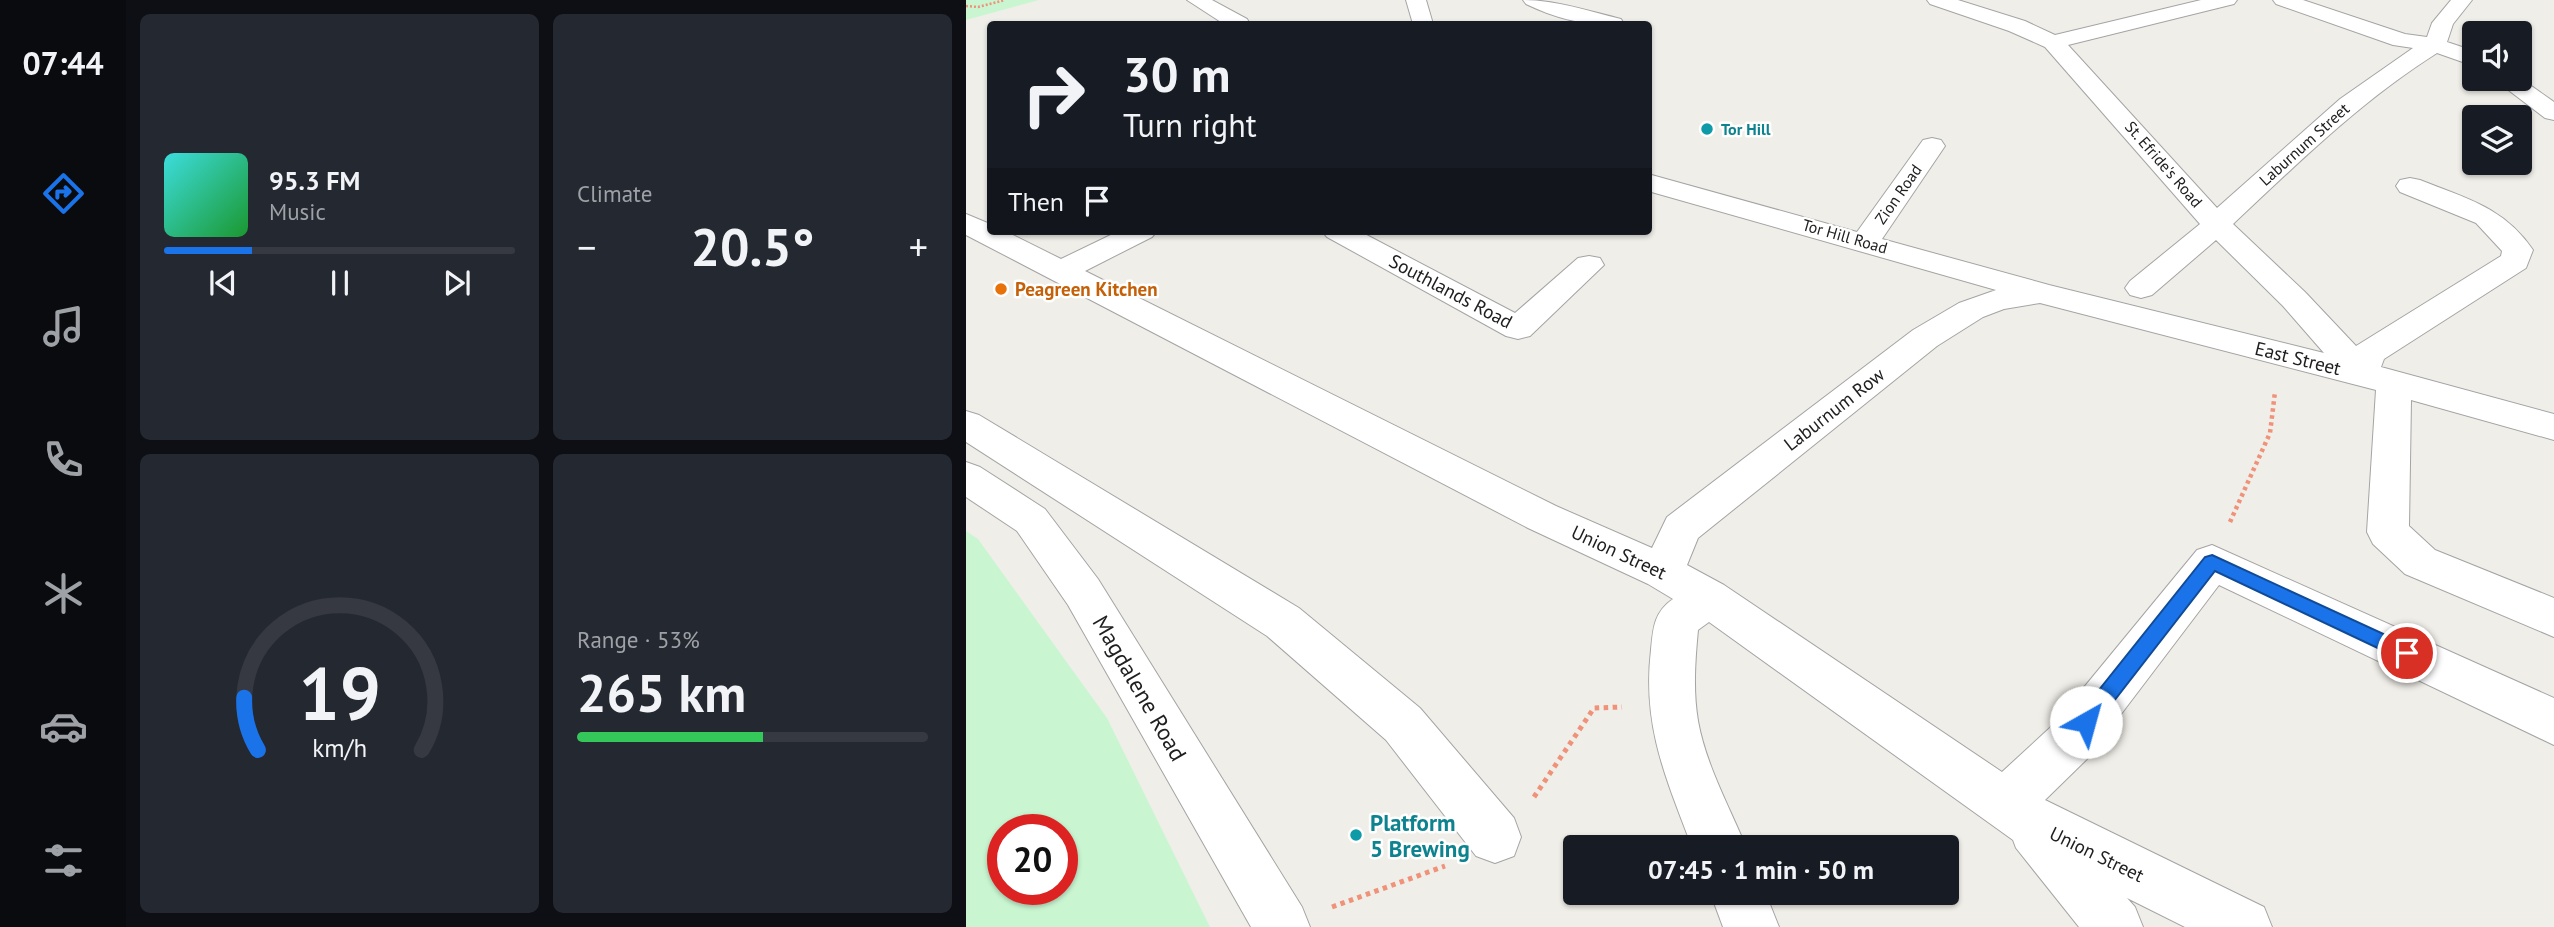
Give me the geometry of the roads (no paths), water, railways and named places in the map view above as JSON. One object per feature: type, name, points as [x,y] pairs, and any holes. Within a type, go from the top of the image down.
[{"type":"street","points":[[1196,0],[1233,21]]},
{"type":"street","points":[[1416,0],[1422,21]]},
{"type":"street","points":[[1533,0],[1557,11],[1600,21]]},
{"type":"street","name":"St. Efride's Road","points":[[1937,0],[2017,26],[2053,42],[2216,224],[2378,378]]},
{"type":"street","points":[[2283,0],[2401,40],[2435,44],[2462,54]]},
{"type":"street","points":[[2435,44],[2442,23],[2462,0]]},
{"type":"street","points":[[2053,42],[2220,1]]},
{"type":"street","name":"Laburnum Street","points":[[2141,288],[2216,224],[2318,129],[2391,70],[2435,44]]},
{"type":"street","points":[[2523,91],[2554,113]]},
{"type":"street","name":"Zion Road","points":[[1865,241],[1932,146]]},
{"type":"street","name":"Tor Hill Road","points":[[1652,183],[1865,241],[2041,293]]},
{"type":"street","points":[[2410,186],[2486,217],[2518,250],[2515,261],[2368,354],[2378,378],[2388,532],[2420,562],[2554,618]]},
{"type":"street","name":"Union Street","points":[[966,223],[987,234]]},
{"type":"street","name":"Union Street","points":[[989,235],[1542,517],[1663,572],[1709,598],[2016,811],[2244,927]]},
{"type":"street","points":[[1059,272],[1134,235]]},
{"type":"street","name":"Southlands Road","points":[[1344,235],[1518,328],[1589,265]]},
{"type":"street","name":"East Street","points":[[2041,293],[2378,378],[2554,427]]},
{"type":"street","name":"Laburnum Row","points":[[1663,572],[1681,528],[1925,338],[1971,310],[1998,300],[2041,293]]},
{"type":"street","points":[[966,424],[1283,622],[1403,724],[1495,837]]},
{"type":"street","name":"Magdalene Road","points":[[966,477],[1031,520],[1083,592],[1283,927]]},
{"type":"street","points":[[2115,927],[2016,811],[2212,562],[2554,722]]},
{"type":"street","points":[[1709,598],[1677,621],[1671,667],[1672,705],[1683,756],[1714,835]]},
{"type":"street","points":[[1742,905],[1751,927]]},
{"type":"place","name":"Tor Hill","points":[[1707,129]]},
{"type":"place","name":"Peagreen Kitchen","points":[[1001,289]]},
{"type":"place","name":"Platform 5 Brewing","points":[[1356,835]]}]
